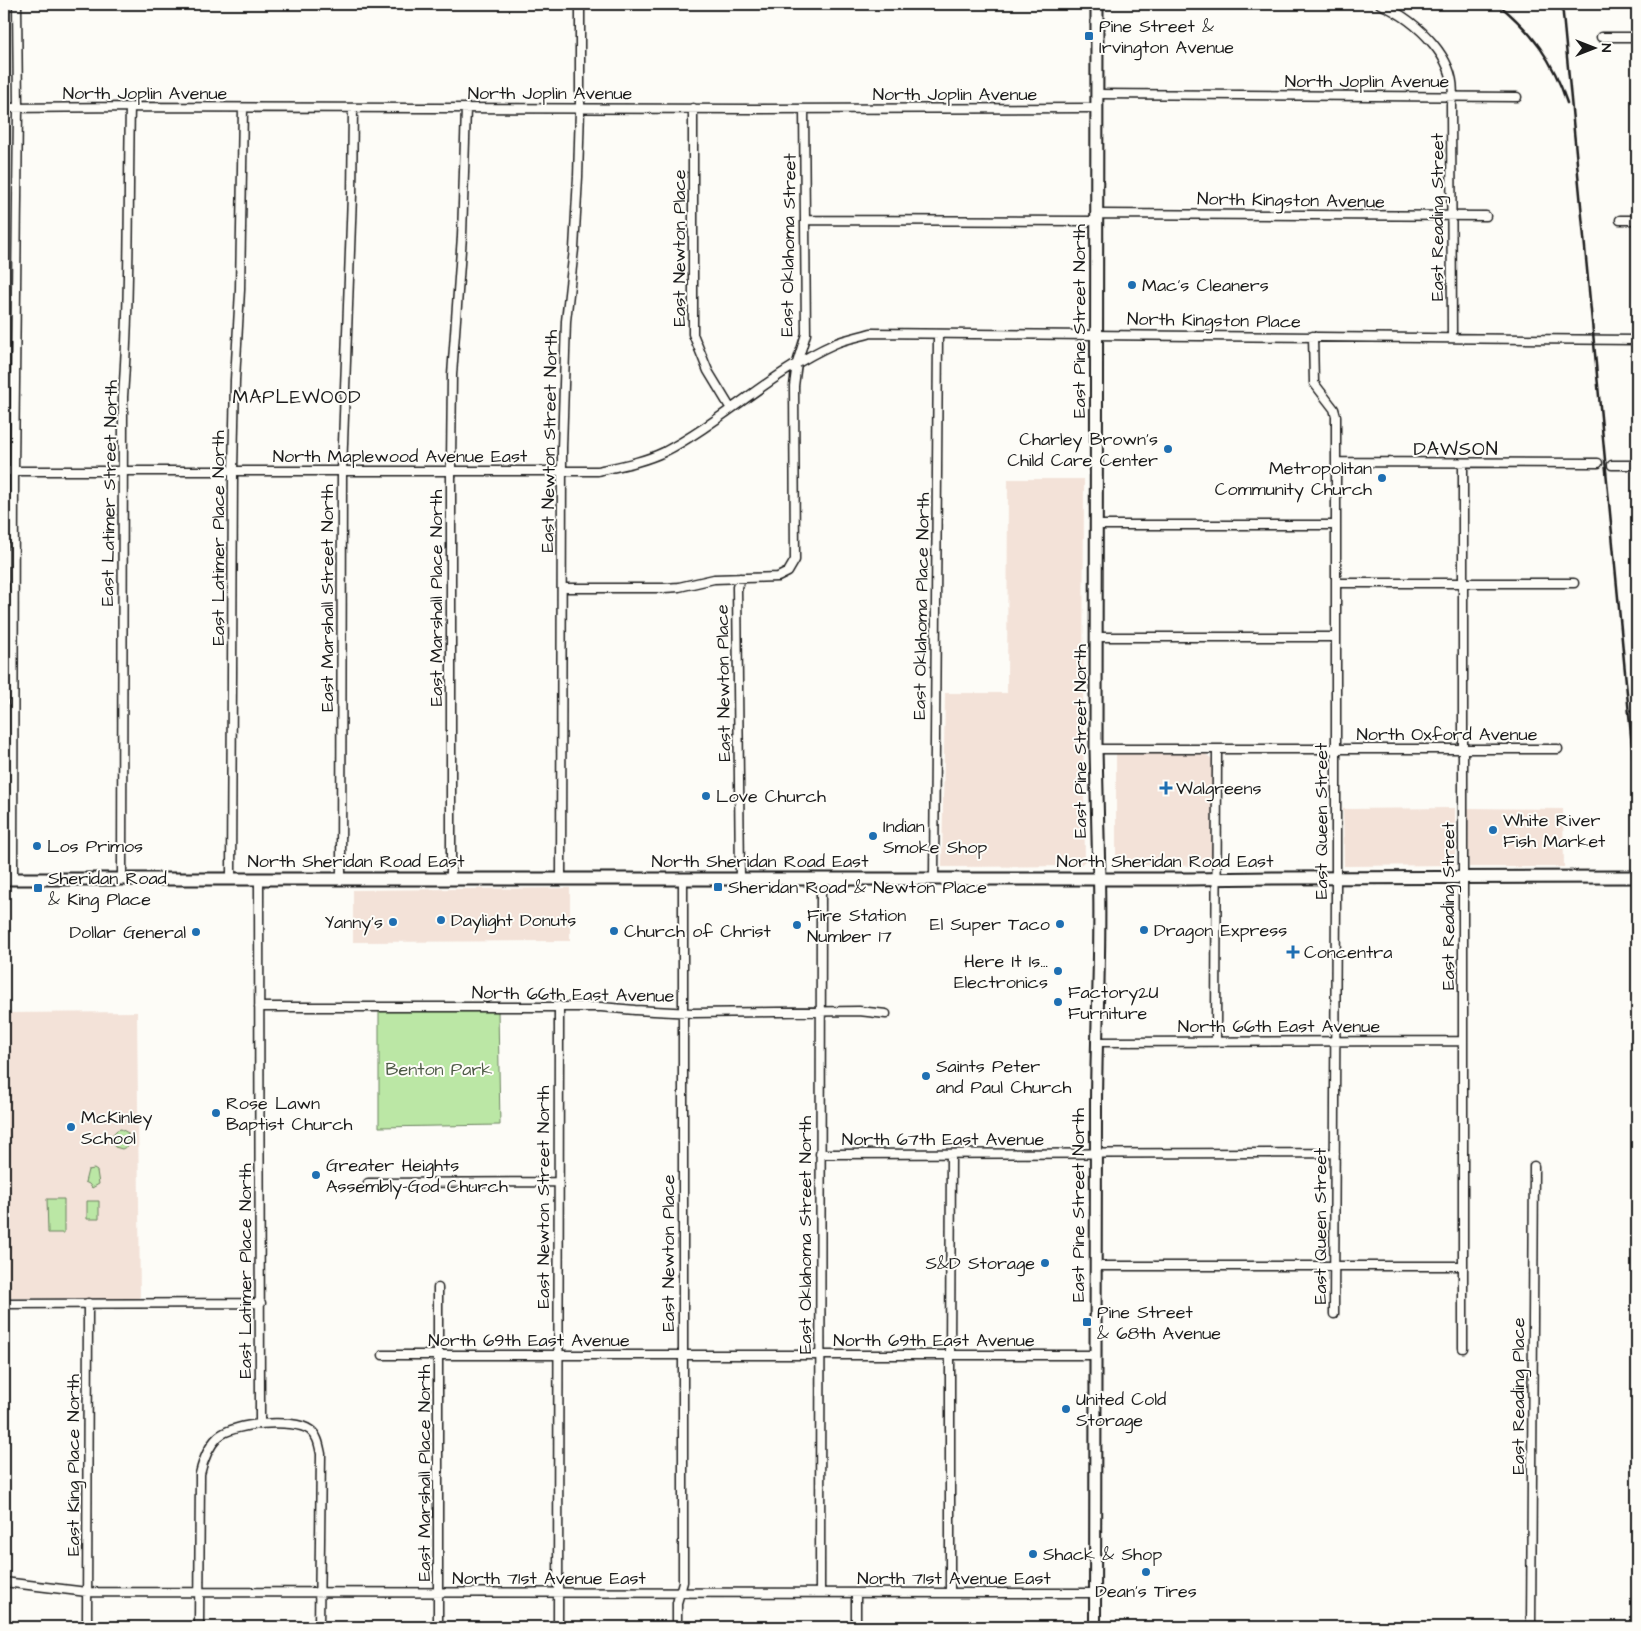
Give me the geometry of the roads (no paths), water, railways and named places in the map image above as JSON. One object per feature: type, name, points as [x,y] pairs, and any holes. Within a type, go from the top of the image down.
[{"type":"main road","name":"East Pine Street North","points":[[1097,4],[1096,749],[1098,879]]},
{"type":"main road","name":"North Sheridan Road East","points":[[8,879],[1637,877]]},
{"type":"street","points":[[8,879],[18,108],[17,4]]},
{"type":"street","name":"East Newton Street North","points":[[561,878],[562,472],[566,321],[574,249],[580,108],[580,4]]},
{"type":"street","name":"East Reading Street","points":[[1380,4],[1397,11],[1430,40],[1448,64],[1452,80],[1452,338]]},
{"type":"street","points":[[1600,37],[1637,36]]},
{"type":"street","name":"North Joplin Avenue","points":[[1097,94],[1517,97]]},
{"type":"street","name":"North Joplin Avenue","points":[[4,108],[130,106],[242,108],[1097,108]]},
{"type":"street","name":"East Latimer Street North","points":[[122,879],[123,397],[128,336],[130,106]]},
{"type":"street","name":"East Latimer Place North","points":[[231,879],[233,470],[240,290],[242,108]]},
{"type":"street","name":"East Marshall Street North","points":[[341,879],[342,471],[352,195],[353,108]]},
{"type":"street","name":"East Marshall Place North","points":[[451,879],[450,471],[452,375],[462,236],[466,108]]},
{"type":"street","name":"East Newton Place","points":[[693,108],[693,334],[708,371],[731,409]]},
{"type":"street","name":"East Oklahoma Street","points":[[740,578],[778,578],[788,572],[795,560],[794,386],[796,363],[806,334],[804,109]]},
{"type":"street","name":"North Kingston Avenue","points":[[805,220],[1486,216]]},
{"type":"street","points":[[1620,220],[1637,220]]},
{"type":"street","name":"North Kingston Place","points":[[796,363],[836,343],[871,333],[1637,340]]},
{"type":"street","name":"East Oklahoma Place North","points":[[934,878],[938,335]]},
{"type":"street","name":"East Queen Street","points":[[1313,336],[1314,383],[1336,413],[1334,1314]]},
{"type":"street","name":"North Maplewood Avenue East","points":[[4,471],[598,471],[638,462],[686,439],[796,363]]},
{"type":"street","points":[[1336,462],[1598,464]]},
{"type":"street","name":"East Reading Street","points":[[1463,464],[1463,1348]]},
{"type":"street","points":[[1612,464],[1637,464]]},
{"type":"street","points":[[1096,525],[1336,525]]},
{"type":"street","points":[[562,588],[664,588],[679,587],[714,579],[740,578]]},
{"type":"street","name":"East Newton Place","points":[[740,578],[737,587],[740,878]]},
{"type":"street","points":[[1336,583],[1574,583]]},
{"type":"street","points":[[1096,637],[1336,637]]},
{"type":"street","name":"North Oxford Avenue","points":[[1096,749],[1558,749]]},
{"type":"street","points":[[1216,749],[1216,1041]]},
{"type":"street","name":"East Newton Place","points":[[677,1627],[677,1603],[682,1582],[683,878]]},
{"type":"street","name":"East Oklahoma Street North","points":[[820,1592],[821,878]]},
{"type":"street","name":"East Latimer Place North","points":[[259,879],[260,1424]]},
{"type":"street","name":"East Pine Street North","points":[[1095,1627],[1098,879]]},
{"type":"street","name":"East Newton Street North","points":[[558,1627],[559,1006]]},
{"type":"street","name":"North 66th East Avenue","points":[[259,1007],[559,1006],[683,1012],[859,1011],[886,1014]]},
{"type":"street","name":"North 66th East Avenue","points":[[1096,1042],[1463,1041]]},
{"type":"street","name":"North 67th East Avenue","points":[[820,1154],[1335,1153]]},
{"type":"street","points":[[950,1593],[951,1154]]},
{"type":"street","name":"East Reading Place","points":[[1531,1627],[1534,1166]]},
{"type":"street","points":[[368,1184],[558,1182]]},
{"type":"street","points":[[1095,1266],[1463,1266]]},
{"type":"street","name":"East Marshall Place North","points":[[438,1288],[438,1627]]},
{"type":"street","name":"East King Place North","points":[[87,1627],[88,1303]]},
{"type":"street","points":[[4,1304],[261,1303]]},
{"type":"street","name":"North 69th East Avenue","points":[[383,1355],[1095,1355]]},
{"type":"street","points":[[199,1627],[200,1474],[202,1466],[210,1447],[224,1433],[233,1428],[260,1424],[298,1425],[312,1431],[319,1444],[321,1454],[319,1627]]},
{"type":"street","name":"North 71st Avenue East","points":[[4,1582],[88,1592],[1095,1593]]},
{"type":"street","points":[[856,1593],[856,1627]]},
{"type":"railway","points":[[1498,4],[1521,25],[1540,48],[1555,73],[1567,103]]},
{"type":"railway","points":[[1562,4],[1637,799]]},
{"type":"place","name":"Pine Street & Irvington Avenue","points":[[1089,36]]},
{"type":"place","name":"Mac's Cleaners","points":[[1132,285]]},
{"type":"place","name":"Charley Brown's Child Care Center","points":[[1168,449]]},
{"type":"place","name":"Metropolitan Community Church","points":[[1382,478]]},
{"type":"place","name":"Walgreens","points":[[1166,788]]},
{"type":"place","name":"Love Church","points":[[706,796]]},
{"type":"place","name":"White River Fish Market","points":[[1493,830]]},
{"type":"place","name":"Indian Smoke Shop","points":[[873,836]]},
{"type":"place","name":"Los Primos","points":[[37,846]]},
{"type":"place","name":"Sheridan Road & Newton Place","points":[[718,887]]},
{"type":"place","name":"Sheridan Road & King Place","points":[[38,888]]},
{"type":"place","name":"Daylight Donuts","points":[[441,920]]},
{"type":"place","name":"Yanny's","points":[[393,922]]},
{"type":"place","name":"El Super Taco","points":[[1060,924]]},
{"type":"place","name":"Fire Station Number 17","points":[[797,925]]},
{"type":"place","name":"Dragon Express","points":[[1144,930]]},
{"type":"place","name":"Church of Christ","points":[[614,931]]},
{"type":"place","name":"Dollar General","points":[[196,932]]},
{"type":"place","name":"Concentra","points":[[1293,952]]},
{"type":"place","name":"Here It Is... Electronics","points":[[1058,971]]},
{"type":"place","name":"Factory2U Furniture","points":[[1058,1002]]},
{"type":"place","name":"Saints Peter and Paul Church","points":[[926,1076]]},
{"type":"place","name":"Rose Lawn Baptist Church","points":[[216,1113]]},
{"type":"place","name":"McKinley School","points":[[71,1127]]},
{"type":"place","name":"Greater Heights Assembly-God Church","points":[[316,1175]]},
{"type":"place","name":"S&D Storage","points":[[1045,1263]]},
{"type":"place","name":"Pine Street & 68th Avenue","points":[[1087,1322]]},
{"type":"place","name":"United Cold Storage","points":[[1066,1409]]},
{"type":"place","name":"Shack & Shop","points":[[1033,1554]]},
{"type":"place","name":"Dean's Tires","points":[[1146,1572]]},
{"type":"district","name":"MAPLEWOOD","points":[[297,396]]},
{"type":"district","name":"DAWSON","points":[[1456,448]]},
{"type":"park label","name":"Benton Park","points":[[439,1069]]}]
